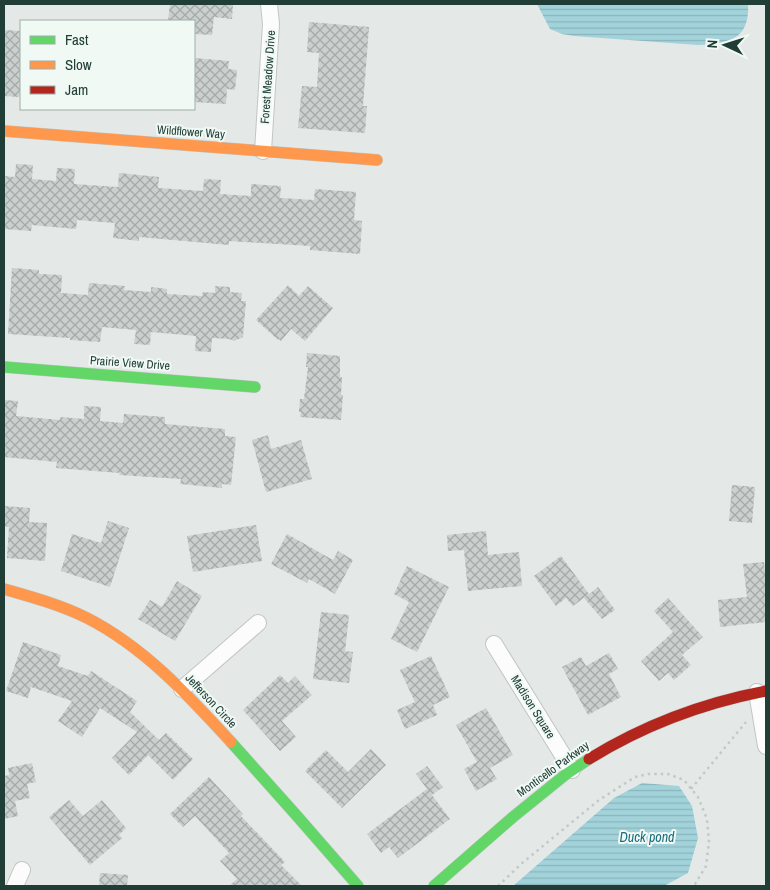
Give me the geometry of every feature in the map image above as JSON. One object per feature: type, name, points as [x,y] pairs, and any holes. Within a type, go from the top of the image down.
[{"type":"street","name":"Forest Meadow Drive","points":[[263,151],[271,24],[269,4]]},
{"type":"street","name":"Wildflower Way","points":[[4,131],[377,160]]},
{"type":"street","name":"Prairie View Drive","points":[[4,367],[255,386]]},
{"type":"street","name":"Jefferson Circle","points":[[4,589],[38,598],[68,609],[97,623],[157,665],[182,689],[289,806],[358,886]]},
{"type":"street","points":[[182,689],[258,623]]},
{"type":"street","name":"Madison Square","points":[[494,644],[572,770]]},
{"type":"street","points":[[761,696],[766,746]]},
{"type":"street","name":"Monticello Parkway","points":[[434,886],[504,824],[572,770],[604,750],[653,724],[704,706],[761,696]]},
{"type":"street","points":[[15,886],[22,870]]},
{"type":"path","points":[[691,789],[761,696]]},
{"type":"path","points":[[498,886],[521,864],[598,800],[635,777],[648,774],[668,774],[684,780],[698,797],[707,819],[709,842],[706,866],[695,884],[691,886]]},
{"type":"water","points":[[537,4],[748,4],[748,16],[741,32],[735,37],[719,43],[698,45],[562,34],[550,29]]},
{"type":"water","name":"Duck pond","points":[[642,783],[679,786],[692,806],[698,838],[688,873],[664,886],[513,886],[614,798]]},
{"type":"building","points":[[170,4],[233,4],[232,19],[214,17],[212,35],[195,34],[195,20],[168,20]]},
{"type":"building","points":[[309,22],[369,27],[363,106],[367,106],[365,133],[298,128],[302,86],[317,87],[319,53],[307,52]]},
{"type":"building","points":[[4,30],[20,31],[19,97],[4,96]]},
{"type":"building","points":[[195,58],[229,61],[228,69],[237,70],[235,90],[227,89],[226,104],[195,102]]},
{"type":"building","points":[[16,164],[33,165],[32,179],[56,181],[57,168],[75,169],[74,184],[118,187],[119,173],[159,177],[158,188],[203,191],[204,179],[221,180],[220,194],[251,196],[251,184],[281,186],[280,198],[314,200],[315,189],[356,192],[354,220],[362,221],[360,254],[310,250],[310,246],[229,241],[229,245],[139,237],[139,241],[113,238],[115,223],[77,220],[76,229],[32,225],[31,231],[4,229],[4,176],[15,177]]},
{"type":"building","points":[[12,268],[39,270],[39,274],[62,275],[61,293],[88,295],[89,283],[125,286],[124,290],[151,292],[151,287],[167,289],[167,294],[202,296],[203,292],[215,293],[215,286],[230,287],[230,292],[242,293],[241,301],[246,301],[243,337],[234,341],[212,338],[211,352],[195,351],[196,336],[151,332],[150,345],[134,344],[136,330],[102,327],[100,342],[8,334]]},
{"type":"building","points":[[288,285],[299,296],[308,286],[333,308],[305,341],[291,329],[281,341],[278,340],[256,320]]},
{"type":"building","points":[[307,353],[340,356],[341,395],[343,395],[341,420],[300,417],[300,399],[304,399],[308,367],[306,367]]},
{"type":"building","points":[[4,400],[18,401],[16,416],[60,420],[60,417],[84,419],[84,406],[101,407],[100,421],[123,423],[124,414],[165,417],[165,424],[225,429],[225,436],[236,437],[231,485],[222,484],[222,488],[180,484],[181,479],[56,468],[57,462],[4,457]]},
{"type":"building","points":[[268,435],[271,449],[301,440],[312,479],[266,492],[252,440]]},
{"type":"building","points":[[732,485],[755,487],[752,523],[729,521]]},
{"type":"building","points":[[4,506],[30,508],[29,522],[47,523],[45,561],[7,558],[9,527],[4,526]]},
{"type":"building","points":[[108,521],[129,528],[110,587],[61,571],[72,534],[101,543]]},
{"type":"building","points":[[256,525],[262,561],[193,572],[187,536]]},
{"type":"building","points":[[486,531],[488,555],[519,552],[522,586],[468,591],[464,550],[448,551],[447,535]]},
{"type":"building","points":[[287,534],[333,560],[338,551],[353,560],[335,594],[309,579],[307,583],[271,564]]},
{"type":"building","points":[[561,556],[589,594],[573,606],[566,598],[556,606],[534,576]]},
{"type":"building","points":[[764,562],[766,622],[720,627],[718,600],[747,597],[743,564]]},
{"type":"building","points":[[407,566],[449,587],[417,652],[391,639],[409,602],[394,594]]},
{"type":"building","points":[[177,581],[202,596],[175,641],[138,619],[150,600],[162,607]]},
{"type":"building","points":[[598,587],[615,610],[602,619],[584,598]]},
{"type":"building","points":[[668,598],[703,637],[682,655],[691,665],[674,680],[668,673],[659,681],[641,661],[673,632],[654,611]]},
{"type":"building","points":[[321,612],[349,615],[345,651],[353,652],[349,683],[313,679]]},
{"type":"building","points":[[23,642],[61,655],[58,666],[88,676],[91,671],[137,701],[130,712],[159,740],[166,733],[193,759],[173,780],[148,755],[129,775],[112,758],[137,732],[100,708],[82,737],[58,721],[72,701],[31,687],[28,698],[6,691]]},
{"type":"building","points":[[609,653],[618,669],[609,674],[621,697],[588,715],[562,667],[581,657],[586,666]]},
{"type":"building","points":[[431,656],[450,697],[433,705],[437,715],[405,729],[397,710],[415,702],[400,670]]},
{"type":"building","points":[[280,675],[288,683],[295,676],[312,695],[282,721],[296,737],[280,751],[243,710]]},
{"type":"building","points":[[486,708],[513,755],[490,768],[497,779],[476,791],[464,769],[477,762],[456,725]]},
{"type":"building","points":[[371,749],[386,765],[342,808],[305,771],[326,750],[348,772]]},
{"type":"building","points":[[32,763],[36,782],[27,784],[30,798],[15,801],[18,816],[4,819],[4,776],[9,775],[11,784],[8,768]]},
{"type":"building","points":[[427,766],[443,787],[432,795],[450,819],[398,858],[389,847],[381,853],[367,834],[427,789],[416,774]]},
{"type":"building","points":[[209,777],[243,814],[241,816],[285,862],[281,865],[302,886],[229,886],[237,879],[220,861],[229,853],[195,816],[183,827],[170,814]]},
{"type":"building","points":[[69,800],[83,816],[102,800],[126,828],[119,835],[122,838],[90,865],[49,817]]},
{"type":"building","points":[[100,873],[128,875],[127,886],[99,886]]},
{"type":"traffic: fast","points":[[4,367],[255,387]]},
{"type":"traffic: fast","points":[[231,742],[358,886]]},
{"type":"traffic: fast","points":[[434,886],[513,817],[565,775],[589,759]]},
{"type":"traffic: slow","points":[[4,131],[377,160]]},
{"type":"traffic: slow","points":[[4,589],[77,613],[128,643],[182,690],[231,742]]},
{"type":"traffic: jam","points":[[589,759],[631,736],[674,717],[719,702],[766,691]]}]
